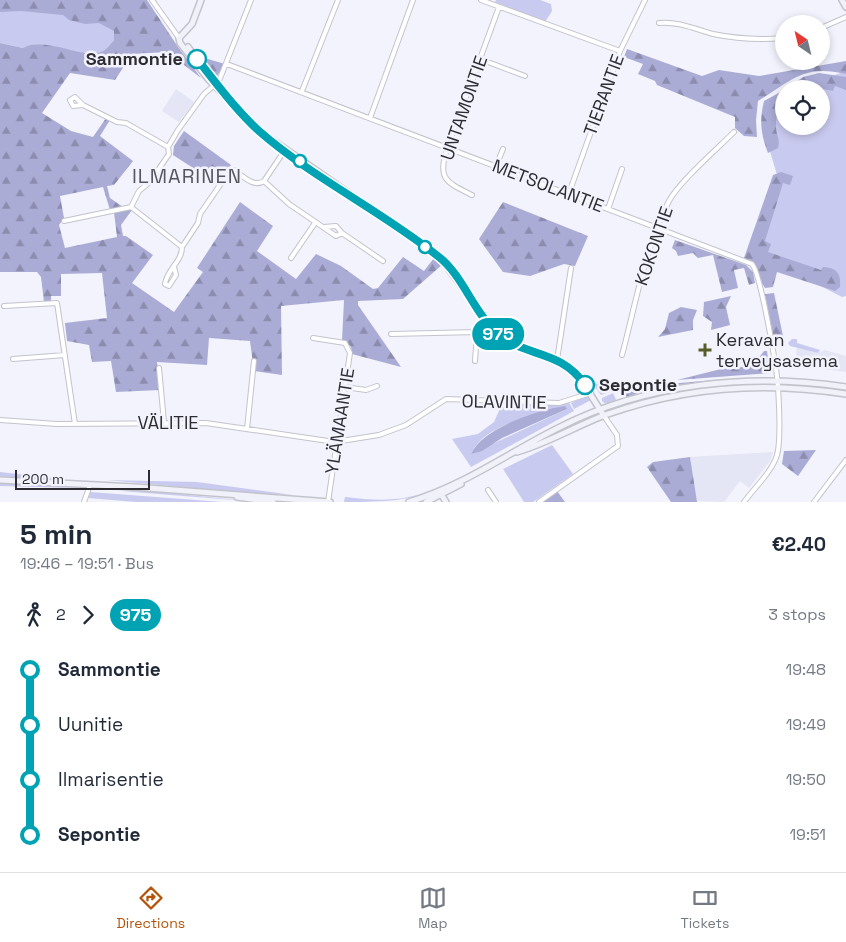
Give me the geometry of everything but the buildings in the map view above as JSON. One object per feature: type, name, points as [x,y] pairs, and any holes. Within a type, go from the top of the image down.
[{"type":"main road","points":[[201,0],[192,24],[179,38],[198,65],[242,115],[285,150],[439,256],[489,324],[503,338],[557,360],[576,373],[604,416]]},
{"type":"main road","points":[[842,0],[846,7]]},
{"type":"main road","points":[[426,502],[559,427],[600,409],[679,389],[777,380],[846,387]]},
{"type":"main road","points":[[514,453],[604,416],[678,395],[736,388],[778,386],[846,394]]},
{"type":"main road","points":[[0,480],[90,484],[329,502]]},
{"type":"main road","points":[[212,493],[273,502]]},
{"type":"main road","points":[[409,502],[441,493]]},
{"type":"main road","points":[[441,493],[446,502]]},
{"type":"street","points":[[159,0],[153,2],[179,38]]},
{"type":"street","points":[[131,207],[131,203],[139,191],[159,170],[169,154],[168,147],[204,94],[215,84],[227,64],[251,0]]},
{"type":"street","points":[[302,91],[338,0]]},
{"type":"street","points":[[370,118],[413,0]]},
{"type":"street","points":[[481,0],[620,52]]},
{"type":"street","name":"TIERANTIE","points":[[569,194],[620,52],[645,0]]},
{"type":"street","name":"UNTAMONTIE","points":[[472,194],[450,184],[444,178],[442,170],[447,149],[499,7]]},
{"type":"street","points":[[830,24],[846,17]]},
{"type":"street","points":[[659,23],[671,22],[713,34],[756,40],[775,39]]},
{"type":"street","points":[[480,59],[525,76]]},
{"type":"street","name":"METSOLANTIE","points":[[227,64],[744,261],[754,267],[778,386],[777,457],[744,502]]},
{"type":"street","points":[[83,105],[117,122],[126,123],[168,147]]},
{"type":"street","name":"KOKONTIE","points":[[622,355],[657,228],[674,193],[734,132]]},
{"type":"street","points":[[496,166],[502,149]]},
{"type":"street","points":[[174,267],[182,256],[182,247],[198,223],[200,214],[229,172],[234,170],[256,184],[264,181],[285,150]]},
{"type":"street","points":[[608,209],[622,168]]},
{"type":"street","points":[[264,181],[289,204],[315,223],[336,236],[342,233]]},
{"type":"street","points":[[64,221],[131,207],[182,247]]},
{"type":"street","points":[[291,258],[315,223]]},
{"type":"street","points":[[324,227],[336,226],[342,233],[383,261]]},
{"type":"street","points":[[557,360],[571,268]]},
{"type":"street","points":[[56,297],[75,424]]},
{"type":"street","points":[[4,306],[57,303]]},
{"type":"street","points":[[391,334],[477,332],[489,324]]},
{"type":"street","points":[[475,361],[477,332]]},
{"type":"street","name":"YLÄMAANTIE","points":[[314,338],[345,343],[349,348],[345,387],[335,442],[329,502]]},
{"type":"street","points":[[13,359],[65,354]]},
{"type":"street","points":[[247,429],[254,362]]},
{"type":"street","points":[[160,368],[164,422]]},
{"type":"street","points":[[345,387],[366,390],[376,386]]},
{"type":"street","name":"OLAVINTIE","points":[[335,442],[379,435],[406,426],[446,399],[454,401],[559,402],[591,394]]},
{"type":"street","points":[[538,502],[618,446],[617,435],[604,416]]},
{"type":"street","name":"VÄLITIE","points":[[0,420],[75,424],[164,422],[206,424],[335,442]]},
{"type":"street","points":[[814,502],[846,460]]},
{"type":"street","points":[[84,502],[90,484]]},
{"type":"street","points":[[488,490],[496,502]]},
{"type":"shaded area","points":[[0,0],[102,0],[115,31],[114,40],[104,50],[95,53],[42,45],[32,45],[23,48],[0,43]]},
{"type":"shaded area","points":[[496,0],[540,0],[551,4],[552,11],[545,22],[495,2]]},
{"type":"shaded area","points":[[846,71],[846,296],[842,297],[757,253],[778,178],[765,135],[775,113],[775,135],[830,135],[830,80],[821,80]]},
{"type":"shaded area","points":[[176,89],[194,102],[179,122],[162,111]]},
{"type":"shaded area","points":[[792,339],[797,339],[797,343],[820,350],[818,353],[790,346],[788,343]]},
{"type":"shaded area","points":[[797,347],[818,353],[825,350],[846,356],[846,372],[795,365]]},
{"type":"shaded area","points":[[590,380],[611,391],[601,395]]},
{"type":"shaded area","points":[[613,393],[617,402],[606,404],[602,401],[602,398]]},
{"type":"shaded area","points":[[585,396],[591,400],[574,409],[571,403]]},
{"type":"shaded area","points":[[568,401],[574,411],[471,467],[452,439],[478,434],[494,422],[502,404]],"holes":[[[567,409],[471,454],[478,443],[499,428],[527,418]]]},
{"type":"shaded area","points":[[552,445],[573,474],[533,502],[524,502],[503,469]]},
{"type":"shaded area","points":[[773,452],[770,461],[749,488],[740,481],[724,502],[696,501],[690,457]]},
{"type":"shaded area","points":[[0,472],[53,478],[42,480],[0,477]]},
{"type":"shaded area","points":[[107,480],[197,482],[293,495],[234,492]]},
{"type":"shaded area","points":[[0,483],[76,488],[0,486]]},
{"type":"shaded area","points":[[435,489],[416,497],[404,499],[344,502],[345,497],[391,499],[412,496]]},
{"type":"shaded area","points":[[137,490],[258,502],[121,491]]},
{"type":"shaded area","points":[[90,492],[222,502],[136,502],[88,498]]},
{"type":"green space","points":[[0,0],[147,0],[201,78],[167,52],[132,54],[115,80],[70,73],[42,113],[71,131],[93,137],[106,118],[110,120],[100,136],[133,161],[114,185],[107,186],[110,198],[123,207],[110,210],[103,187],[60,196],[64,218],[59,225],[65,248],[117,237],[114,212],[130,208],[132,210],[121,225],[123,236],[126,236],[153,255],[132,283],[174,312],[203,272],[197,268],[240,202],[273,226],[257,251],[296,279],[316,254],[341,266],[373,289],[378,288],[403,257],[424,271],[434,258],[443,264],[403,299],[358,301],[358,305],[401,367],[352,354],[351,347],[346,341],[342,341],[344,300],[281,306],[282,375],[254,371],[250,341],[209,338],[207,365],[157,362],[160,390],[116,392],[111,361],[92,362],[89,345],[67,341],[65,323],[107,318],[102,273],[61,274],[61,296],[51,296],[51,301],[44,302],[41,277],[37,272],[0,272],[0,43],[23,48],[42,44],[86,53],[95,53],[103,51],[114,40],[114,31],[99,23],[85,24],[69,20],[63,15],[21,11],[0,12]]},
{"type":"green space","points":[[627,49],[702,76],[719,70],[759,76],[794,70],[830,70],[830,64],[846,61],[846,74],[819,71],[808,73],[792,80],[775,80],[775,90],[758,101],[757,137],[744,136],[735,128],[735,117],[657,85],[655,81],[638,74],[643,64],[624,57]]},
{"type":"green space","points":[[201,57],[225,64],[217,76]]},
{"type":"green space","points":[[819,73],[846,77],[846,90],[835,86],[833,91],[830,90],[830,80],[799,80]]},
{"type":"green space","points":[[775,95],[775,135],[778,135],[779,142],[778,148],[768,153],[761,128],[764,101]]},
{"type":"green space","points":[[184,131],[231,165],[218,184],[173,155],[174,146]]},
{"type":"green space","points":[[781,172],[793,176],[790,185],[783,183],[765,241],[771,244],[768,252],[821,270],[823,267],[835,270],[839,275],[840,287],[835,291],[777,272],[773,287],[765,288],[757,267],[744,258],[773,175]]},
{"type":"green space","points":[[503,202],[588,236],[575,266],[564,264],[530,276],[503,272],[479,239]]},
{"type":"green space","points":[[675,240],[746,265],[753,272],[755,283],[749,285],[744,268],[734,270],[738,288],[722,292],[713,255],[698,258],[693,253],[678,256],[672,248]]},
{"type":"green space","points":[[774,293],[784,341],[774,340],[765,294]]},
{"type":"green space","points":[[731,296],[726,307],[730,325],[711,330],[712,322],[703,316],[704,302]]},
{"type":"green space","points":[[681,307],[697,310],[693,320],[693,330],[658,337],[665,329],[669,313]]},
{"type":"green space","points":[[764,351],[767,351],[770,373],[677,380],[729,367],[733,369],[754,364],[750,362],[758,359]]},
{"type":"green space","points":[[729,379],[624,399],[622,393],[625,390],[655,385]]},
{"type":"green space","points":[[816,450],[798,476],[782,464],[784,451]]},
{"type":"green space","points":[[690,457],[697,502],[671,502],[647,467],[653,462]]},
{"type":"green space","points":[[557,491],[565,502],[542,502]]},
{"type":"water","points":[[565,406],[567,409],[502,438],[482,451],[471,454],[477,445],[498,428],[526,416]]},
{"type":"bus line","name":"975","points":[[197,59],[215,84],[242,115],[261,132],[317,173],[439,256],[446,263],[484,318],[503,338],[557,360],[576,373],[585,385]]},
{"type":"place","name":"Sammontie","points":[[197,59]]},
{"type":"place","name":"Keravan terveysasema","points":[[705,350]]},
{"type":"place","name":"Sepontie","points":[[585,385]]},
{"type":"district","name":"ILMARINEN","points":[[187,176]]}]
